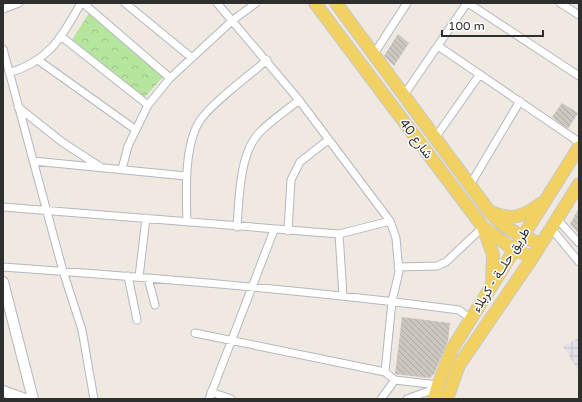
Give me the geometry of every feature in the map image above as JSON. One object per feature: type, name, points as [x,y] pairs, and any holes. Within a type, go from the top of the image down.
[{"type":"main road","name":"شارع 40","points":[[315,3],[483,227],[514,250],[533,257]]},
{"type":"main road","name":"شارع 40","points":[[342,6],[404,96],[497,221],[521,237],[541,244]]},
{"type":"main road","name":"طريق حلــة - كربلاء","points":[[436,391],[452,349],[579,146]]},
{"type":"main road","name":"طريق حلــة - كربلاء","points":[[447,399],[459,364],[541,244],[556,227],[579,184]]},
{"type":"main road","points":[[489,211],[503,217],[515,218],[530,212],[545,199]]},
{"type":"main road","points":[[483,227],[493,254],[492,285]]},
{"type":"street","points":[[3,9],[19,3]]},
{"type":"street","points":[[9,73],[38,60],[62,37],[82,3],[170,78]]},
{"type":"street","points":[[125,3],[192,58]]},
{"type":"street","points":[[217,3],[267,60],[299,100],[390,221],[396,238],[398,267],[392,301],[385,372]]},
{"type":"street","points":[[122,169],[128,146],[148,104],[170,78],[233,20],[256,3]]},
{"type":"street","points":[[374,54],[407,3]]},
{"type":"street","points":[[404,96],[467,3],[579,76]]},
{"type":"street","points":[[560,3],[579,16]]},
{"type":"street","points":[[62,37],[148,104]]},
{"type":"street","points":[[438,46],[579,142]]},
{"type":"street","points":[[3,49],[63,271],[82,330],[94,399]]},
{"type":"street","points":[[38,60],[136,130]]},
{"type":"street","points":[[187,222],[186,176],[193,138],[199,122],[214,106],[267,60]]},
{"type":"street","points":[[435,138],[480,74]]},
{"type":"street","points":[[237,227],[240,183],[248,153],[258,134],[299,100]]},
{"type":"street","points":[[470,185],[520,101]]},
{"type":"street","points":[[18,107],[62,142],[100,167]]},
{"type":"street","points":[[288,231],[291,180],[300,162],[328,140]]},
{"type":"street","points":[[33,161],[186,176]]},
{"type":"street","points":[[3,206],[237,227],[339,234],[390,221]]},
{"type":"street","points":[[140,277],[146,218]]},
{"type":"street","points":[[398,267],[437,266],[446,262],[483,227]]},
{"type":"street","points":[[556,227],[579,243]]},
{"type":"street","points":[[556,227],[579,262]]},
{"type":"street","points":[[231,399],[210,396],[251,286],[274,230]]},
{"type":"street","points":[[339,234],[343,296]]},
{"type":"street","points":[[3,267],[251,286],[392,301],[459,310],[471,319]]},
{"type":"street","points":[[128,276],[138,320]]},
{"type":"street","points":[[148,278],[155,305]]},
{"type":"street","points":[[3,282],[34,399]]},
{"type":"street","points":[[195,333],[385,372],[395,380],[436,391]]},
{"type":"street","points":[[381,399],[395,380]]},
{"type":"street","points":[[3,391],[26,399]]},
{"type":"street","points":[[407,399],[436,391]]},
{"type":"shaded area","points":[[579,338],[579,372],[563,346]]},
{"type":"green space","points":[[89,13],[163,77],[145,97],[72,40]]},
{"type":"building","points":[[398,34],[409,43],[394,66],[384,56]]},
{"type":"building","points":[[562,103],[578,113],[568,129],[552,117]]},
{"type":"building","points":[[579,208],[579,234],[570,224]]},
{"type":"building","points":[[402,317],[450,323],[448,341],[434,374],[430,378],[395,374]]}]
